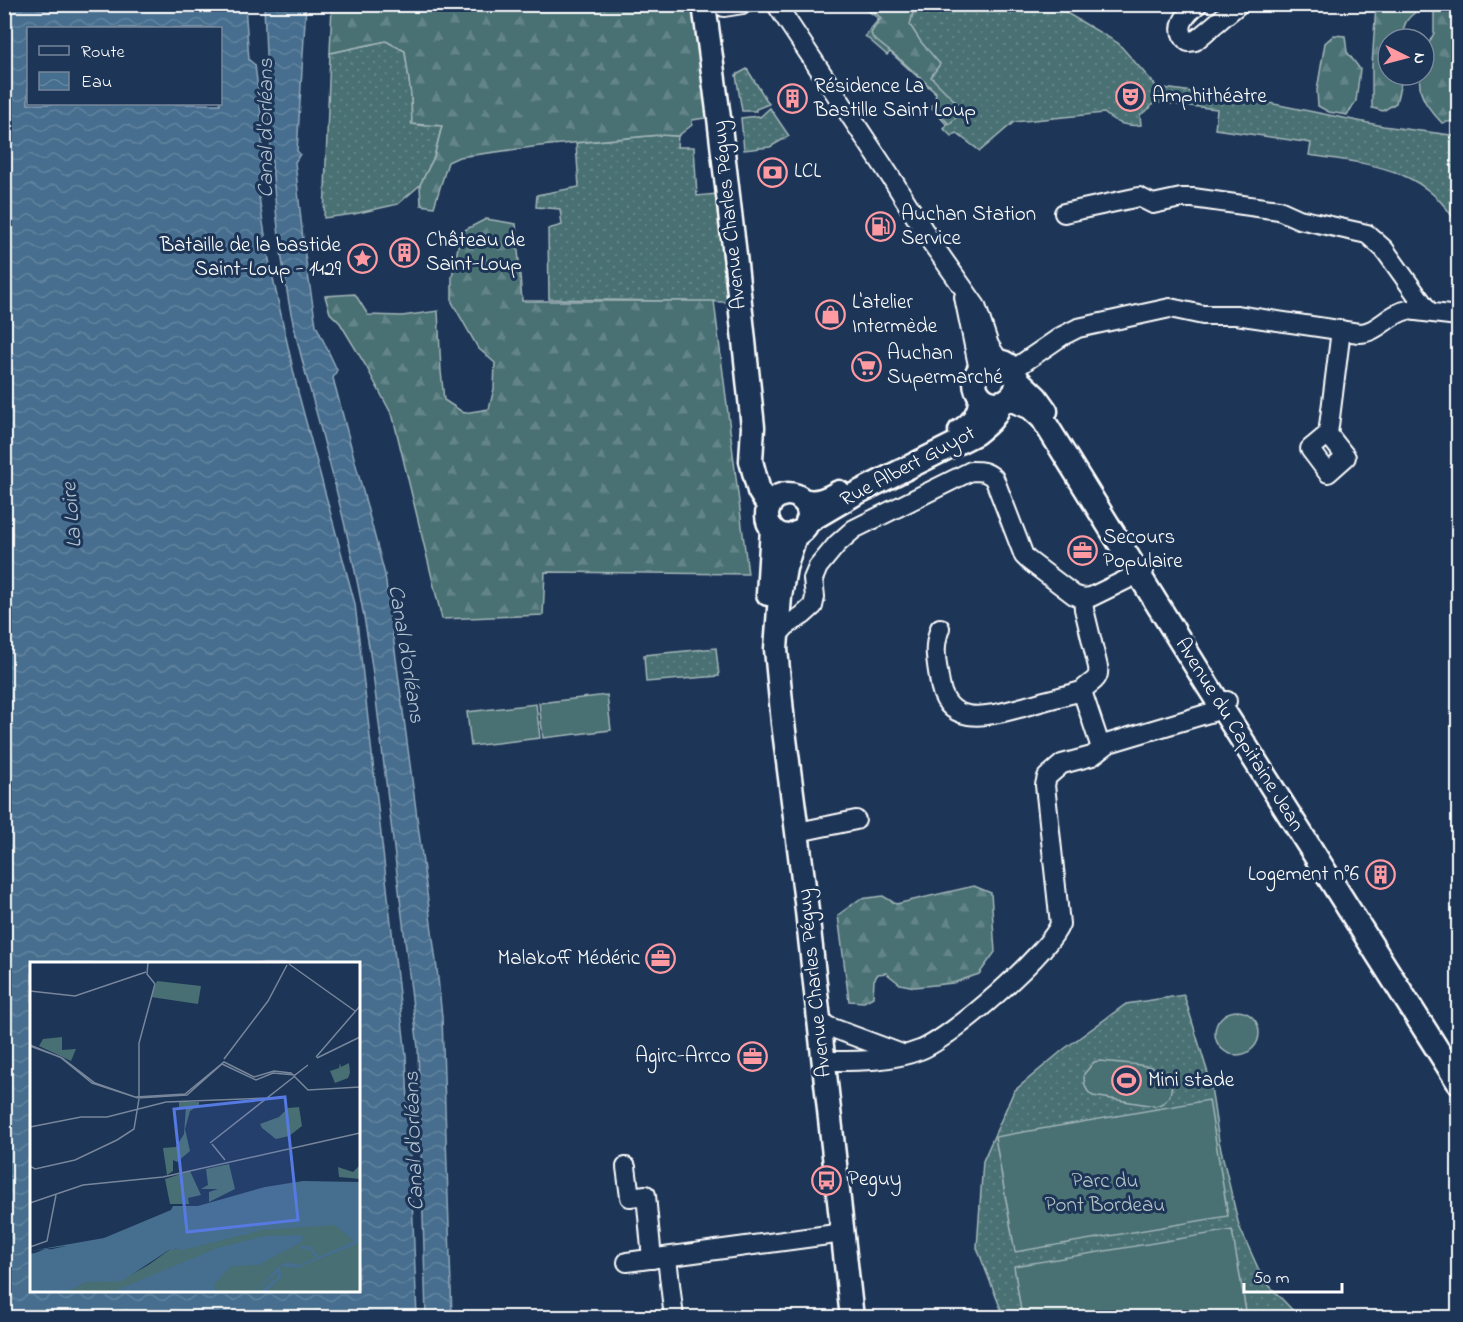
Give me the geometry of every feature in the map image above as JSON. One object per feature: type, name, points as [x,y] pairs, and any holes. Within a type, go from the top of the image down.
[{"type":"main road","name":"Avenue Charles Péguy","points":[[724,6],[719,118],[753,427],[753,468],[759,491],[781,507],[768,583],[769,621],[777,642]]},
{"type":"main road","name":"Rue Albert Guyot","points":[[781,507],[824,500],[954,435],[972,420],[1000,382]]},
{"type":"main road","name":"Rue Albert Guyot","points":[[802,528],[853,495],[975,434],[999,410],[1000,382]]},
{"type":"main road","name":"Avenue du Capitaine Jean","points":[[1000,382],[1042,418],[1458,1071]]},
{"type":"main road","points":[[781,507],[808,510],[802,528],[783,535],[781,507]]},
{"type":"main road","name":"Avenue Charles Péguy","points":[[802,528],[785,568],[780,596],[777,642],[783,723],[798,832],[852,1317]]},
{"type":"main road","name":"Avenue du Capitaine Jean","points":[[1224,703],[1458,1082]]},
{"type":"street","points":[[776,4],[963,290],[976,306],[1000,382],[1067,333],[1085,326],[1147,314],[1181,317],[1236,315],[1366,333],[1401,311],[1458,316]]},
{"type":"street","points":[[1198,4],[1186,14],[1181,27],[1183,37],[1188,42],[1195,41],[1239,4]]},
{"type":"street","points":[[1064,213],[1139,197],[1153,204],[1193,198],[1279,210],[1299,219],[1360,231],[1372,237],[1384,249],[1429,312]]},
{"type":"street","points":[[1328,434],[1341,330]]},
{"type":"street","points":[[777,642],[786,626],[804,615],[813,606],[815,597],[813,579],[818,567],[837,544],[854,529],[971,471],[988,473],[994,478],[1024,555],[1032,565],[1074,595],[1083,598],[1141,573]]},
{"type":"street","points":[[940,628],[935,644],[940,689],[945,700],[962,713],[984,717],[1082,691],[1097,680],[1099,674],[1083,598]]},
{"type":"street","points":[[1082,691],[1101,748]]},
{"type":"street","points":[[823,1061],[878,1059],[920,1050],[960,1025],[994,996],[1049,943],[1060,924],[1045,785],[1047,777],[1062,764],[1092,756],[1109,743],[1216,711],[1224,703]]},
{"type":"street","points":[[798,832],[856,820]]},
{"type":"street","points":[[819,1023],[902,1054]]},
{"type":"street","points":[[626,1167],[630,1197],[646,1195],[674,1317]]},
{"type":"street","points":[[627,1263],[843,1233]]},
{"type":"green space","points":[[332,5],[692,5],[709,114],[705,118],[692,120],[692,125],[678,136],[659,135],[540,146],[459,157],[448,162],[434,207],[421,205],[420,185],[434,157],[442,126],[412,124],[405,51],[386,41],[330,53]]},
{"type":"green space","points":[[860,5],[1053,5],[1118,43],[1157,87],[1264,102],[1383,126],[1458,136],[1458,226],[1445,206],[1430,191],[1413,180],[1374,166],[1309,155],[1311,143],[1215,129],[1217,109],[1154,102],[1140,115],[1141,125],[1121,124],[1104,113],[1014,122],[980,151],[956,133],[952,137],[944,129],[947,125],[931,107],[940,97],[890,52],[887,55],[865,36],[879,19]]},
{"type":"green space","points":[[866,5],[915,5],[910,25],[940,64],[931,77],[960,106],[959,115],[949,124],[934,108],[936,92],[873,38],[871,33],[881,18]]},
{"type":"green space","points":[[1376,5],[1458,5],[1458,120],[1442,123],[1429,107],[1420,89],[1420,87],[1436,87],[1434,10],[1420,9],[1412,15],[1405,27],[1376,27],[1376,87],[1400,87],[1396,103],[1383,111],[1372,108]]},
{"type":"green space","points":[[1334,35],[1345,36],[1347,52],[1360,69],[1356,101],[1347,115],[1329,112],[1318,106],[1317,90],[1325,43]]},
{"type":"green space","points":[[386,41],[405,51],[412,124],[442,125],[434,157],[420,185],[398,204],[324,218],[330,53]]},
{"type":"green space","points":[[747,69],[769,104],[756,111],[742,111],[736,75]]},
{"type":"green space","points":[[770,108],[789,136],[770,147],[744,150],[741,118],[760,117]]},
{"type":"green space","points":[[659,135],[678,136],[677,147],[694,147],[697,196],[716,194],[727,302],[549,299],[548,229],[562,225],[560,209],[536,207],[537,195],[579,187],[576,143]]},
{"type":"green space","points":[[486,219],[516,224],[522,301],[714,301],[748,574],[545,572],[543,615],[442,619],[393,417],[340,323],[330,313],[325,296],[355,294],[368,315],[402,316],[438,311],[444,400],[464,413],[489,409],[494,389],[495,363],[478,348],[452,302],[452,277],[461,232]]},
{"type":"green space","points":[[716,648],[719,676],[646,682],[644,655]]},
{"type":"green space","points":[[607,695],[611,730],[543,738],[539,703]]},
{"type":"green space","points":[[536,704],[540,738],[471,746],[467,712]]},
{"type":"green space","points":[[974,886],[991,893],[995,952],[979,974],[953,983],[915,987],[900,984],[886,973],[878,974],[874,980],[873,997],[864,1002],[849,1001],[838,915],[860,899],[883,896],[896,904]]},
{"type":"green space","name":"Parc du Pont Bordeau","points":[[1184,995],[1210,1080],[1219,1141],[1239,1226],[1263,1279],[1299,1317],[1004,1317],[977,1248],[983,1161],[1014,1091],[1064,1049],[1126,1004]]},
{"type":"green space","points":[[1237,1011],[1252,1018],[1259,1033],[1252,1048],[1237,1055],[1222,1048],[1215,1033],[1222,1018]]},
{"type":"green space","name":"Mini stade","points":[[1094,1062],[1141,1065],[1162,1070],[1171,1081],[1172,1087],[1168,1098],[1155,1106],[1093,1096],[1088,1092],[1084,1074]]},
{"type":"green space","points":[[1209,1100],[1228,1216],[1015,1252],[995,1137]]},
{"type":"green space","points":[[1232,1230],[1247,1317],[1022,1317],[1014,1266]]},
{"type":"water","name":"La Loire","points":[[5,4],[245,5],[249,60],[255,65],[263,130],[258,191],[269,260],[298,392],[355,604],[406,1056],[417,1317],[5,1317]]},
{"type":"water","points":[[264,5],[306,5],[297,151],[300,154],[295,162],[304,249],[316,325],[337,370],[333,378],[385,575],[442,1017],[452,1317],[426,1317],[418,1048],[373,674],[351,551],[289,303],[278,229],[271,154]]},
{"type":"place","name":"Amphithéatre","points":[[1131,97]]},
{"type":"place","name":"Résidence La Bastille Saint Loup","points":[[793,99]]},
{"type":"place","name":"LCL","points":[[773,172]]},
{"type":"place","name":"Auchan Station Service","points":[[880,227]]},
{"type":"place","name":"Château de Saint-Loup","points":[[405,253]]},
{"type":"place","name":"Bataille de la bastide Saint-Loup - 1429","points":[[362,258]]},
{"type":"place","name":"L'atelier Intermède","points":[[831,315]]},
{"type":"place","name":"Auchan Supermarché","points":[[866,366]]},
{"type":"place","name":"Secours Populaire","points":[[1082,550]]},
{"type":"place","name":"Logement n°6","points":[[1380,875]]},
{"type":"place","name":"Malakoff Médéric","points":[[661,959]]},
{"type":"place","name":"Agirc-Arrco","points":[[752,1057]]},
{"type":"place","name":"Mini stade","points":[[1127,1081]]},
{"type":"place","name":"Peguy","points":[[827,1180]]},
{"type":"water label","name":"Canal d'Orléans","points":[[267,128]]},
{"type":"water label","name":"Canal d'Orléans","points":[[405,654]]},
{"type":"water label","name":"Canal d'Orléans","points":[[415,1141]]}]
